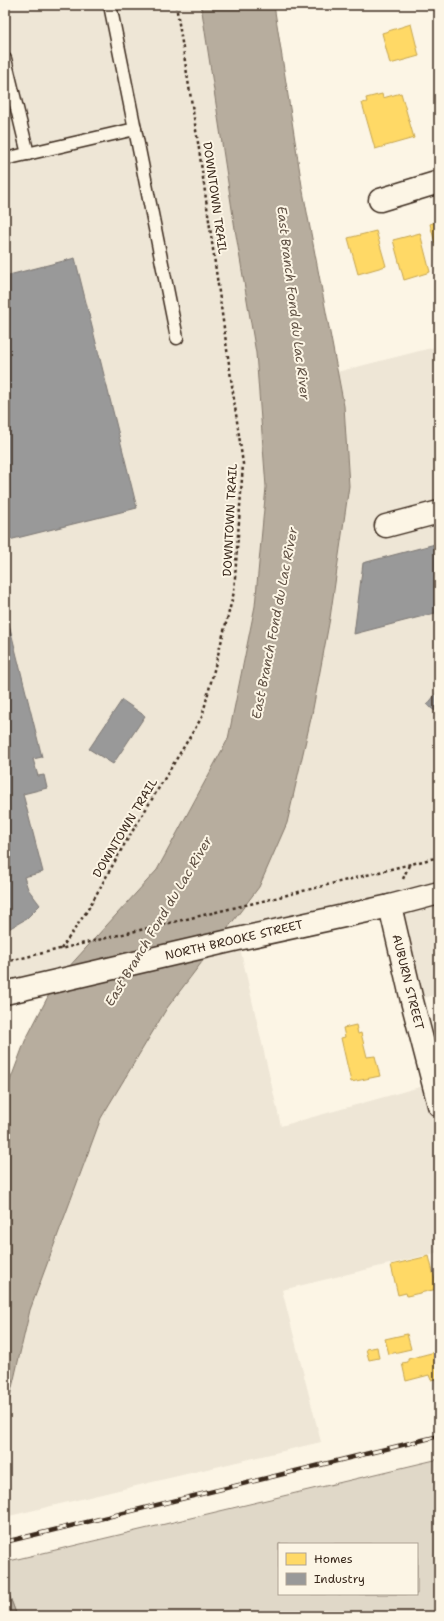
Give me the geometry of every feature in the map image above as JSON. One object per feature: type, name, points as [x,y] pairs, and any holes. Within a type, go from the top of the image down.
[{"type":"street","points":[[380,200],[439,182]]},
{"type":"street","points":[[386,526],[439,512]]},
{"type":"street","name":"NORTH BROOKE STREET","points":[[5,993],[238,939],[390,906],[439,893]]},
{"type":"street","name":"AUBURN STREET","points":[[390,906],[439,1105]]},
{"type":"lane","points":[[110,5],[177,338]]},
{"type":"lane","points":[[5,59],[28,154]]},
{"type":"lane","points":[[5,159],[135,129]]},
{"type":"path","name":"DOWNTOWN TRAIL","points":[[61,949],[87,911],[124,845],[202,717],[234,592],[243,464],[199,149],[176,5]]},
{"type":"path","points":[[5,962],[271,899],[439,857]]},
{"type":"shaded area","points":[[5,5],[201,5],[235,229],[256,352],[266,487],[255,606],[228,739],[157,870],[56,981],[5,993]]},
{"type":"shaded area","points":[[439,346],[439,994],[412,1001],[390,906],[238,939],[281,1126],[434,1083],[439,1105],[439,1252],[282,1290],[321,1442],[5,1517],[5,1418],[30,1310],[101,1118],[167,1008],[330,618],[349,486],[344,406],[337,372]]},
{"type":"shaded area","points":[[439,1459],[439,1616],[17,1616],[5,1584],[5,1562]]},
{"type":"water","name":"East Branch Fond du Lac River","points":[[201,5],[274,5],[302,186],[344,406],[349,486],[330,618],[312,714],[287,823],[259,887],[167,1008],[101,1118],[30,1310],[5,1418],[5,1094],[25,1041],[56,981],[157,870],[228,739],[255,606],[266,487],[256,353],[235,229]]},
{"type":"water","points":[[5,1584],[17,1616],[5,1616]]},
{"type":"building: Homes","points":[[411,24],[419,56],[390,64],[382,33]]},
{"type":"building: Homes","points":[[401,93],[414,138],[375,149],[362,103],[367,102],[366,98],[382,94],[383,98]]},
{"type":"building: Homes","points":[[439,221],[439,258],[430,224]]},
{"type":"building: Homes","points":[[376,231],[386,266],[358,274],[348,238]]},
{"type":"building: Homes","points":[[420,233],[430,272],[404,280],[393,240]]},
{"type":"building: Homes","points":[[356,1025],[358,1034],[361,1033],[367,1057],[375,1056],[380,1076],[351,1082],[341,1038],[345,1037],[343,1028]]},
{"type":"building: Homes","points":[[429,1256],[437,1289],[407,1296],[406,1293],[398,1295],[391,1265]]},
{"type":"building: Homes","points":[[407,1334],[411,1349],[389,1354],[385,1339]]},
{"type":"building: Homes","points":[[377,1347],[379,1358],[369,1360],[366,1349]]},
{"type":"building: Homes","points":[[439,1351],[439,1378],[431,1380],[429,1375],[406,1381],[402,1363],[408,1362],[408,1359]]},
{"type":"building: Industry","points":[[75,258],[137,508],[5,541],[5,276]]},
{"type":"building: Industry","points":[[439,543],[439,612],[354,634],[363,563]]},
{"type":"building: Industry","points":[[7,616],[42,757],[33,759],[38,776],[44,775],[47,788],[23,794],[43,872],[24,877],[28,889],[40,905],[26,919],[5,931],[5,617]]},
{"type":"building: Industry","points":[[439,690],[439,714],[427,705]]},
{"type":"building: Industry","points":[[122,700],[145,716],[113,764],[89,749]]},
{"type":"railway","points":[[5,1542],[439,1436]]}]
